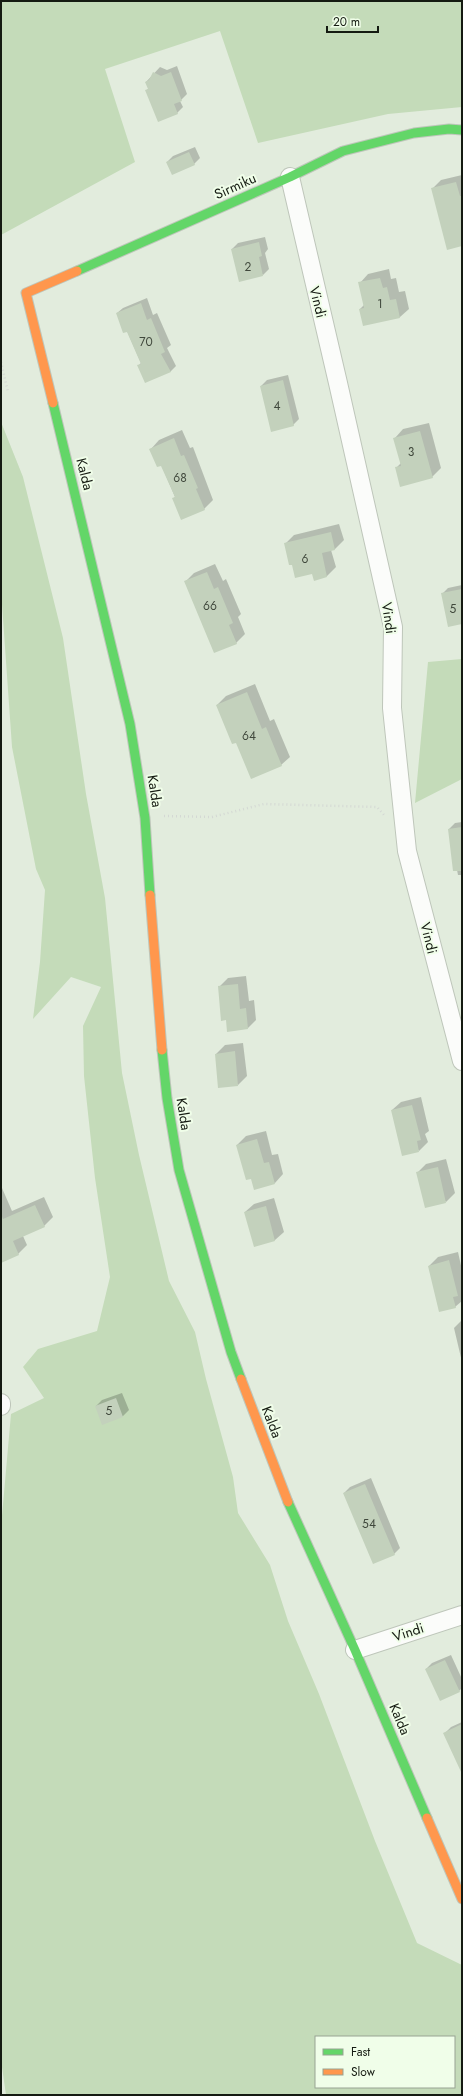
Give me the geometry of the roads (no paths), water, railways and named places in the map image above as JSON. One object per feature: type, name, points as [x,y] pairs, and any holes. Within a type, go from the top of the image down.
[{"type":"street","name":"Sirmiku","points":[[26,293],[290,177],[343,151],[377,141],[414,133],[449,129],[462,130]]},
{"type":"street","name":"Vindi","points":[[290,177],[393,627],[392,708],[407,852],[462,1061]]},
{"type":"street","name":"Kalda","points":[[26,293],[130,724],[145,818],[154,964],[166,1090],[179,1170],[233,1360],[287,1500],[355,1650],[462,1899]]},
{"type":"street","name":"Vindi","points":[[355,1650],[462,1615]]}]
